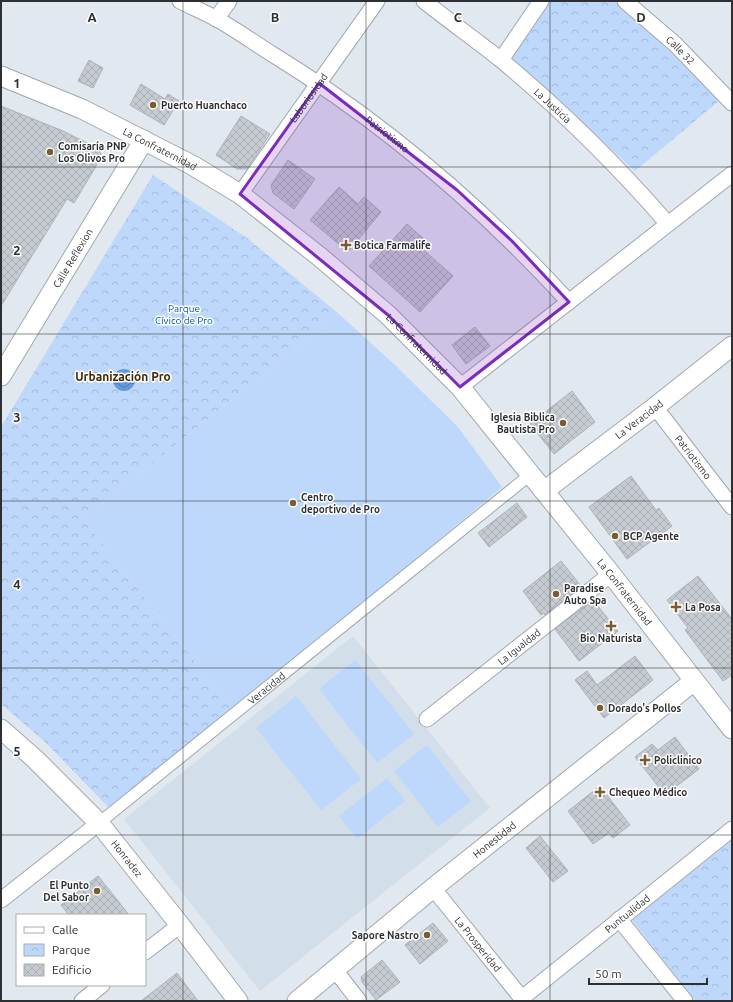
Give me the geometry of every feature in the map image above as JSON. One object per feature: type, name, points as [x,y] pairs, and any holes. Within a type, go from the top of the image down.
[{"type":"street","name":"Patriotismo","points":[[180,1],[216,19],[319,83],[358,110],[457,190],[512,241],[569,302]]},
{"type":"street","points":[[216,19],[229,1]]},
{"type":"street","name":"Laboriosidad","points":[[240,194],[377,1]]},
{"type":"street","name":"La Justicia","points":[[424,1],[501,60],[561,113],[616,167],[668,224]]},
{"type":"street","points":[[501,60],[541,1]]},
{"type":"street","name":"Calle 32","points":[[625,1],[675,44],[732,103]]},
{"type":"street","name":"La Confraternidad","points":[[1,76],[82,109],[192,165],[240,194],[320,257],[388,315],[460,387],[611,574],[732,729]]},
{"type":"street","name":"Calle Reflexion","points":[[1,376],[144,140]]},
{"type":"street","points":[[460,387],[732,174]]},
{"type":"street","name":"La Veracidad","points":[[544,491],[655,407],[732,346]]},
{"type":"street","name":"Patriotismo","points":[[655,407],[732,505]]},
{"type":"street","name":"Veracidad","points":[[1,900],[531,474]]},
{"type":"street","name":"La Igualdad","points":[[427,719],[611,574]]},
{"type":"street","name":"Honestidad","points":[[298,1001],[433,888],[694,681]]},
{"type":"street","name":"Honradez","points":[[1,729],[35,759],[98,823],[180,925],[238,1001]]},
{"type":"street","name":"Puntualidad","points":[[523,999],[619,919],[732,829]]},
{"type":"street","name":"La Prosperidad","points":[[433,888],[523,999]]},
{"type":"street","points":[[619,919],[685,1001]]},
{"type":"street","points":[[146,951],[180,925]]},
{"type":"street","points":[[335,970],[359,1001]]},
{"type":"street","points":[[82,1001],[101,986]]},
{"type":"highlighted area","points":[[319,83],[457,190],[512,241],[569,302],[460,387],[388,315],[240,194]]},
{"type":"shaded area","points":[[353,636],[490,808],[260,991],[124,819]]},
{"type":"green space","points":[[548,1],[614,1],[655,37],[720,100],[635,171],[510,57]]},
{"type":"green space","name":"Parque Cívico de Pro","points":[[153,175],[247,238],[339,314],[83,519],[234,712],[114,813],[45,742],[1,704],[1,427]]},
{"type":"green space","name":"Centro deportivo de Pro","points":[[339,314],[396,366],[458,427],[502,487],[234,712],[83,519]]},
{"type":"green space","points":[[355,660],[414,734],[377,763],[319,689]]},
{"type":"green space","points":[[296,696],[361,779],[321,810],[256,728]]},
{"type":"green space","points":[[427,745],[471,801],[438,827],[394,771]]},
{"type":"green space","points":[[387,778],[405,801],[357,839],[339,816]]},
{"type":"green space","points":[[732,840],[732,1001],[695,1001],[632,920]]},
{"type":"water","points":[[124,369],[132,372],[135,380],[132,388],[124,391],[116,388],[113,380],[116,372]]},
{"type":"building","points":[[89,60],[103,68],[93,88],[78,81]]},
{"type":"building","points":[[141,84],[165,99],[168,94],[179,101],[164,125],[130,105]]},
{"type":"building","points":[[1,106],[63,131],[99,149],[101,155],[74,203],[67,199],[1,306]]},
{"type":"building","points":[[241,116],[270,134],[247,169],[237,169],[216,155]]},
{"type":"building","points":[[288,160],[315,179],[294,209],[273,193],[271,185]]},
{"type":"building","points":[[339,187],[358,204],[364,197],[381,212],[348,252],[310,220]]},
{"type":"building","points":[[407,224],[425,240],[419,246],[453,276],[420,312],[369,266]]},
{"type":"building","points":[[475,327],[490,346],[466,364],[452,345]]},
{"type":"building","name":"Iglesia Biblica Bautista Pro","points":[[572,391],[595,422],[554,454],[530,424]]},
{"type":"building","points":[[631,476],[656,510],[659,508],[672,526],[627,559],[589,507]]},
{"type":"building","points":[[517,503],[527,517],[489,547],[478,533]]},
{"type":"building","points":[[561,561],[581,586],[545,615],[544,613],[541,615],[523,591]]},
{"type":"building","points":[[698,576],[732,619],[732,675],[723,681],[685,630],[688,628],[667,600]]},
{"type":"building","points":[[593,600],[618,631],[579,661],[555,629]]},
{"type":"building","points":[[635,656],[653,680],[604,718],[575,680],[587,671],[597,685]]},
{"type":"building","points":[[675,737],[699,769],[665,795],[635,757],[652,744],[658,750]]},
{"type":"building","points":[[600,786],[630,825],[613,838],[609,833],[593,844],[568,811]]},
{"type":"building","points":[[540,836],[568,871],[553,882],[526,848]]},
{"type":"building","points":[[98,876],[128,914],[68,914],[61,905]]},
{"type":"building","points":[[433,923],[448,941],[420,964],[405,945]]},
{"type":"building","points":[[382,960],[400,982],[376,1000],[362,982],[361,977]]},
{"type":"building","points":[[177,973],[198,1001],[141,1001]]},
{"type":"place","name":"Puerto Huanchaco","points":[[153,105]]},
{"type":"place","name":"Comisaría PNP Los Olivos Pro","points":[[50,152]]},
{"type":"place","name":"Botica Farmalife","points":[[346,245]]},
{"type":"place","name":"Iglesia Biblica Bautista Pro","points":[[563,423]]},
{"type":"place","name":"Centro deportivo de Pro","points":[[293,503]]},
{"type":"place","name":"BCP Agente","points":[[615,536]]},
{"type":"place","name":"Paradise Auto Spa","points":[[556,594]]},
{"type":"place","name":"La Posa","points":[[676,607]]},
{"type":"place","name":"Bio Naturista","points":[[611,626]]},
{"type":"place","name":"Dorado's Pollos","points":[[600,708]]},
{"type":"place","name":"Policlinico","points":[[645,760]]},
{"type":"place","name":"Chequeo Médico","points":[[600,792]]},
{"type":"place","name":"El Punto Del Sabor","points":[[97,891]]},
{"type":"place","name":"Sapore Nastro","points":[[427,935]]},
{"type":"district","name":"Urbanización Pro","points":[[123,377]]}]
